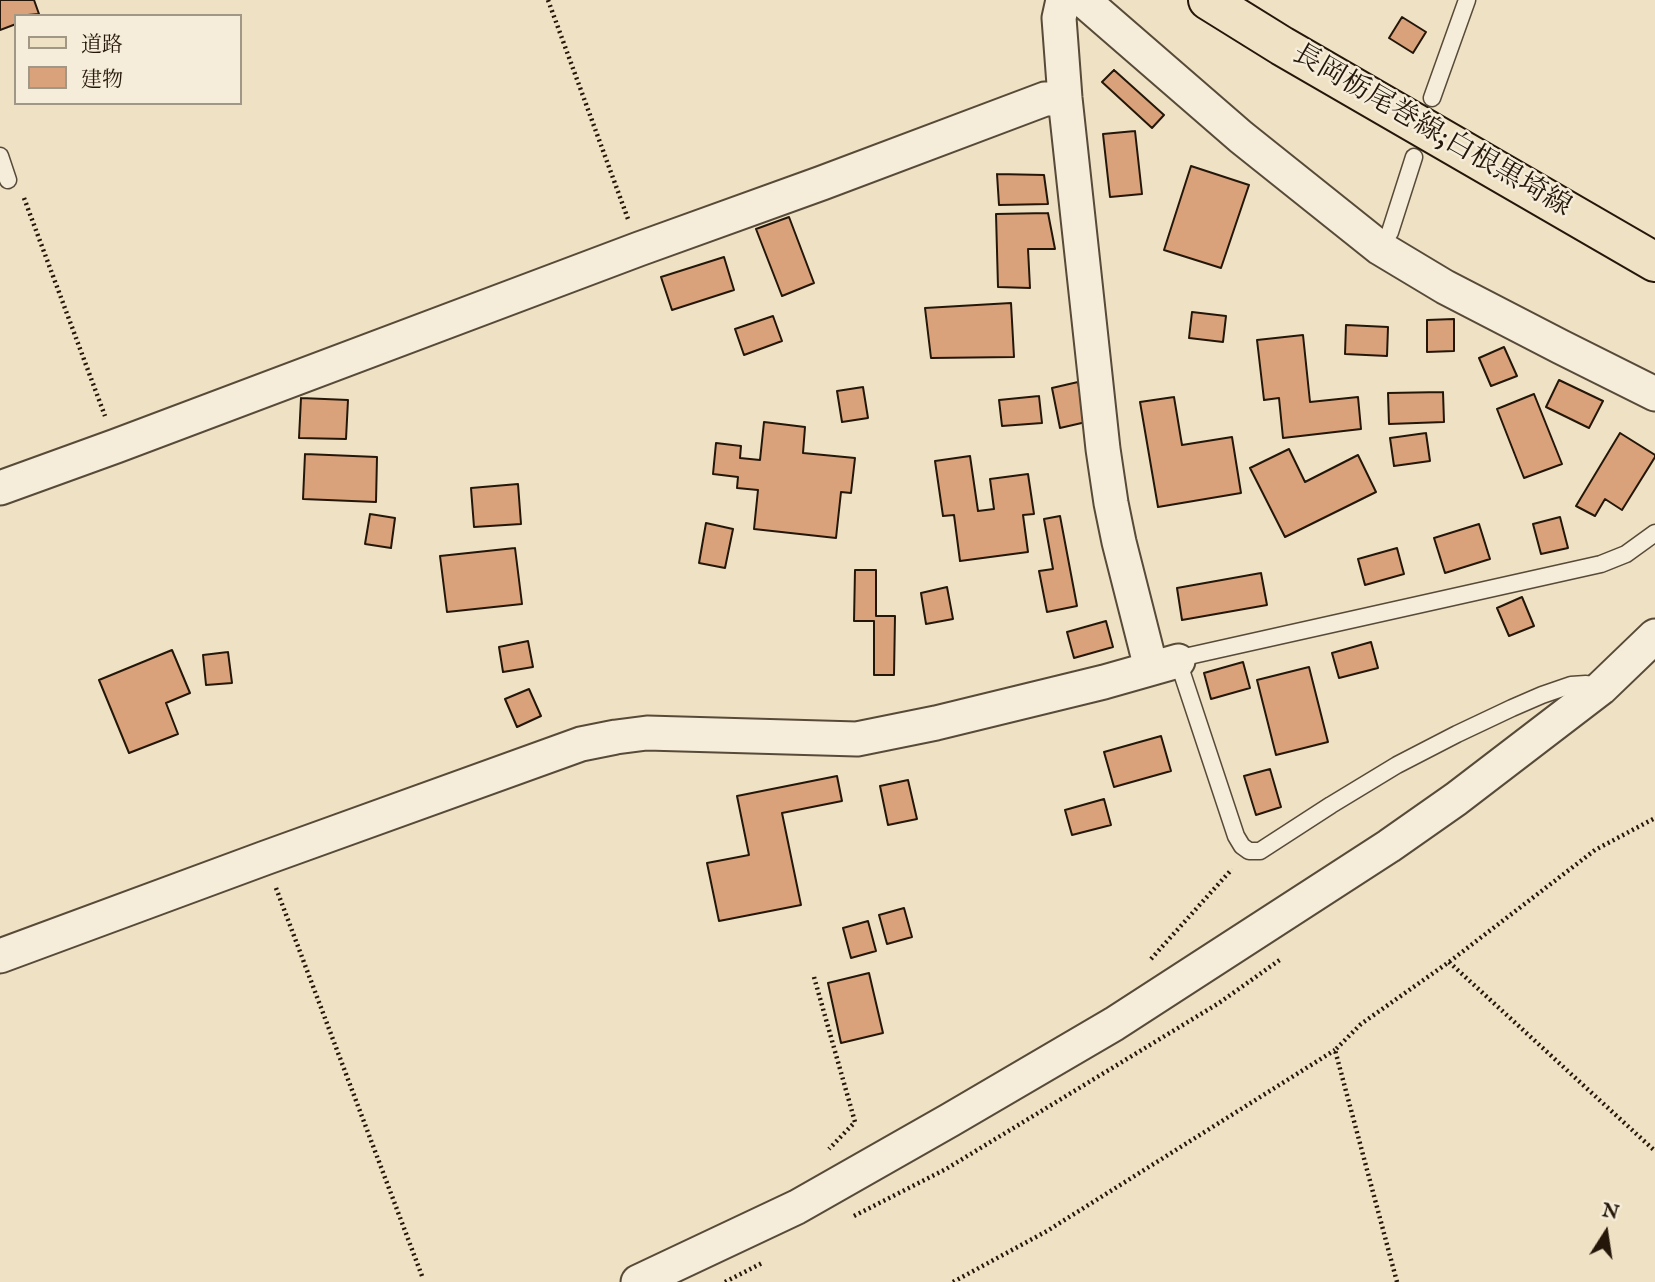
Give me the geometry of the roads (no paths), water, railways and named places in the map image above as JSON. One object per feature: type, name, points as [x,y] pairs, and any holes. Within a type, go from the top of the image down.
[{"type":"main road","name":"長岡栃尾巻線;白根黒埼線","points":[[1208,0],[1282,46],[1655,262]]},
{"type":"street","points":[[0,956],[581,744],[647,733],[856,739],[936,723],[1164,665],[1119,542],[1111,503],[1101,436],[1065,98],[1059,18],[1063,0]]},
{"type":"street","points":[[1083,0],[1241,137],[1380,248],[1445,286],[1655,394]]},
{"type":"street","points":[[0,488],[1045,99],[1065,98]]},
{"type":"street","points":[[638,1282],[797,1207],[1114,1024],[1389,846],[1456,799],[1601,688],[1655,636]]},
{"type":"lane","points":[[1432,98],[1467,0]]},
{"type":"lane","points":[[0,156],[8,180]]},
{"type":"lane","points":[[1380,248],[1390,232],[1414,156]]},
{"type":"lane","points":[[1601,688],[1586,684],[1571,685],[1512,708],[1397,765],[1260,851],[1249,851],[1236,836],[1164,665],[1189,656],[1601,564],[1626,554],[1655,533]]}]
